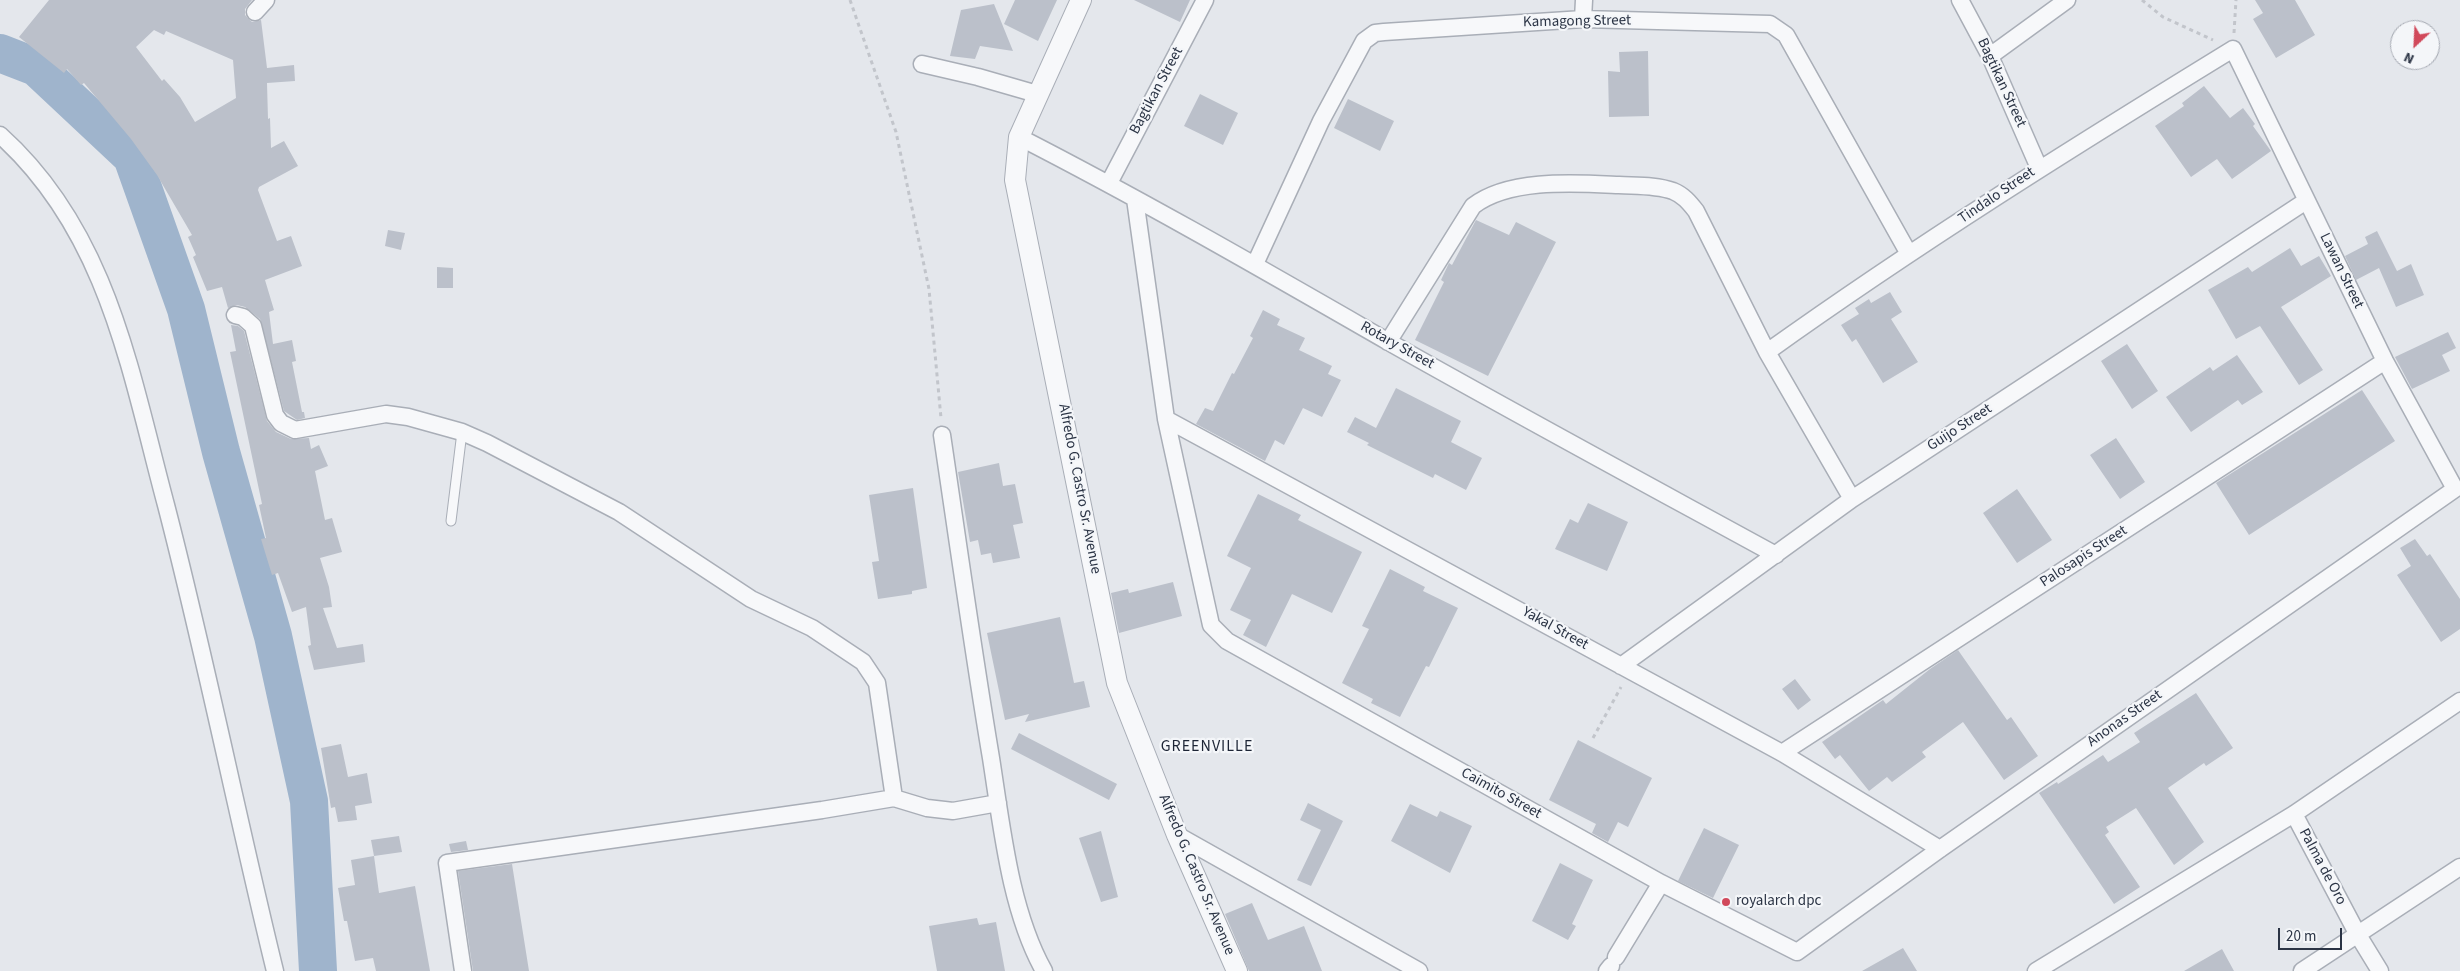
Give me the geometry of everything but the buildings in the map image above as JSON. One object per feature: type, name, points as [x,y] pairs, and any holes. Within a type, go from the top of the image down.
[{"type":"street","points":[[255,12],[266,0]]},
{"type":"street","name":"Alfredo G. Castro Sr. Avenue","points":[[1081,0],[1037,94],[1019,138],[1015,180],[1031,249],[1117,683],[1177,835],[1237,971]]},
{"type":"street","name":"Bagtikan Street","points":[[1108,183],[1205,0]]},
{"type":"street","points":[[1583,19],[1584,0]]},
{"type":"street","name":"Bagtikan Street","points":[[1960,0],[1990,56],[2039,168]]},
{"type":"street","points":[[1990,56],[2067,0]]},
{"type":"street","name":"Kamagong Street","points":[[1255,264],[1321,121],[1364,40],[1375,33],[1384,32],[1583,19],[1770,24],[1786,35],[1909,254]]},
{"type":"street","name":"Tindalo Street","points":[[1767,352],[1852,291],[2039,168],[2233,49]]},
{"type":"street","name":"Lawan Street","points":[[2233,49],[2385,361],[2455,489]]},
{"type":"street","points":[[922,64],[978,77],[1037,94]]},
{"type":"street","points":[[0,135],[25,158],[66,211],[103,286],[132,370],[196,624],[245,848],[275,971]]},
{"type":"street","name":"Rotary Street","points":[[1019,138],[1108,183],[1255,264],[1388,342],[1776,555]]},
{"type":"street","points":[[1388,342],[1473,206],[1482,198],[1536,185],[1576,183],[1654,187],[1673,191],[1685,198],[1696,211],[1767,352],[1852,499]]},
{"type":"street","points":[[1135,199],[1166,418]]},
{"type":"street","name":"Guijo Street","points":[[1621,666],[1852,499],[2306,201]]},
{"type":"street","points":[[235,315],[243,317],[253,326],[275,415],[288,428],[295,430],[386,414],[408,417],[462,432],[487,443],[619,512],[751,599],[812,628],[863,662],[877,683],[894,798]]},
{"type":"street","name":"Palosapis Street","points":[[1782,753],[2385,361]]},
{"type":"street","name":"Caimito Street","points":[[1166,418],[1211,625],[1227,641],[1661,883],[1798,952]]},
{"type":"street","name":"Yakal Street","points":[[1166,418],[1782,753],[1940,849]]},
{"type":"street","points":[[942,435],[998,804],[1019,911],[1030,946],[1044,971]]},
{"type":"street","name":"Anonas Street","points":[[1798,952],[1940,849],[2455,489]]},
{"type":"street","points":[[2036,971],[2294,814],[2460,701]]},
{"type":"street","points":[[463,971],[447,864],[894,798],[927,808],[953,811],[998,804]]},
{"type":"street","name":"Palma de Oro","points":[[2294,814],[2358,935],[2380,971]]},
{"type":"street","points":[[1177,835],[1419,971]]},
{"type":"street","points":[[2302,971],[2460,867]]},
{"type":"street","points":[[1611,965],[1661,883]]},
{"type":"lane","points":[[451,521],[462,432]]},
{"type":"path","points":[[850,0],[898,141],[929,289],[942,435]]},
{"type":"path","points":[[2142,0],[2164,17],[2233,49],[2236,0]]},
{"type":"path","points":[[1592,738],[1621,688],[1624,678],[1621,666]]},
{"type":"waterway","points":[[0,53],[36,67],[132,157],[186,309],[221,452],[273,636],[309,801],[318,971]]},
{"type":"place","name":"royalarch dpc","points":[[1726,902]]},
{"type":"district","name":"GREENVILLE","points":[[1207,747]]}]
